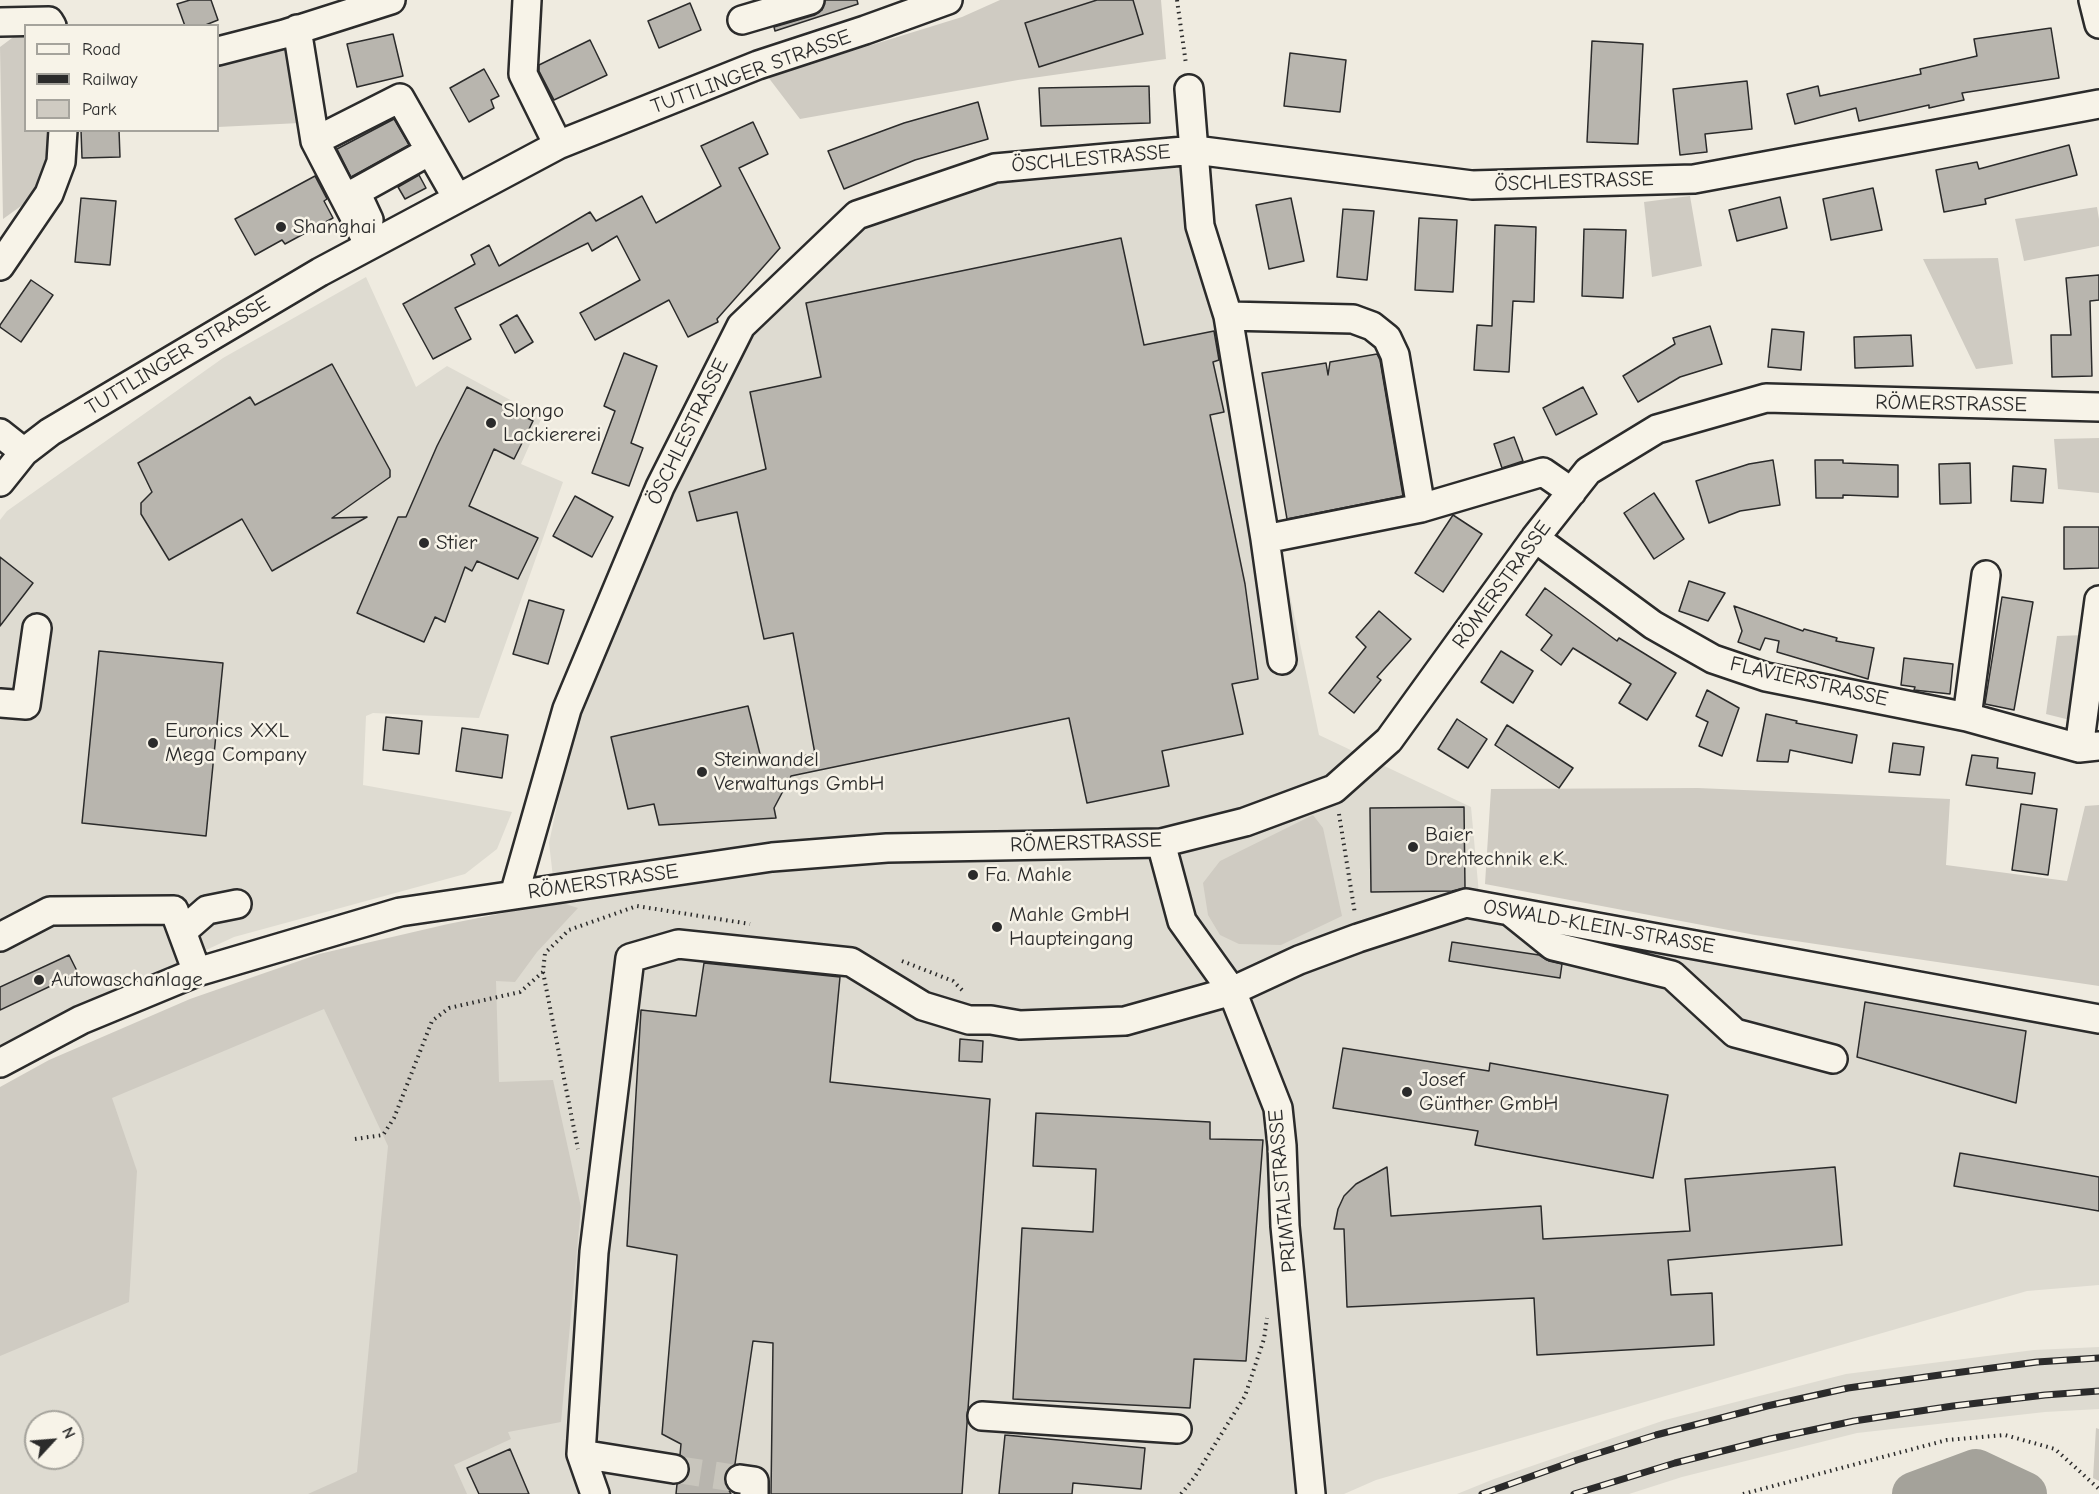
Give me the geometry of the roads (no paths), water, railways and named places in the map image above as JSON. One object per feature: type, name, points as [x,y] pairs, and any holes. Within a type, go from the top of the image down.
[{"type":"street","points":[[219,51],[284,34],[391,0]]},
{"type":"street","points":[[527,0],[523,74],[558,145]]},
{"type":"street","points":[[742,20],[810,0]]},
{"type":"street","name":"TUTTLINGER STRASSE","points":[[0,482],[24,452],[50,432],[310,278],[558,145],[758,65],[946,0]]},
{"type":"street","points":[[2093,0],[2099,24]]},
{"type":"street","points":[[0,22],[50,21],[51,24]]},
{"type":"street","points":[[297,29],[315,141],[374,242]]},
{"type":"street","points":[[1189,89],[1200,226],[1228,316],[1282,660]]},
{"type":"street","points":[[315,141],[400,98],[457,198]]},
{"type":"street","name":"ÖSCHLESTRASSE","points":[[514,895],[567,709],[660,487],[741,326],[857,214],[995,168],[1195,150],[1472,185],[1694,179],[2099,104]]},
{"type":"street","points":[[1,256],[49,194],[61,162],[63,132]]},
{"type":"street","points":[[374,242],[356,192],[430,151]]},
{"type":"street","points":[[1228,316],[1353,319],[1372,326],[1387,338],[1395,355],[1422,508]]},
{"type":"street","name":"RÖMERSTRASSE","points":[[0,1063],[81,1020],[197,972],[400,912],[772,857],[887,848],[1161,843],[1245,822],[1334,789],[1389,740],[1535,538],[1588,471],[1657,429],[1766,398],[2099,407]]},
{"type":"street","points":[[0,433],[24,452]]},
{"type":"street","points":[[1264,539],[1422,508],[1543,472],[1572,492]]},
{"type":"street","name":"FLAVIERSTRASSE","points":[[1535,538],[1653,625],[1713,659],[1766,676],[1967,717],[2089,747]]},
{"type":"street","points":[[1967,717],[1986,575]]},
{"type":"street","points":[[2089,747],[2099,600]]},
{"type":"street","points":[[0,703],[26,705],[37,628]]},
{"type":"street","name":"PRIMTALSTRASSE","points":[[1161,843],[1182,921],[1232,991],[1278,1108],[1285,1226],[1311,1494]]},
{"type":"street","name":"OSWALD-KLEIN-STRASSE","points":[[581,1454],[594,1252],[630,958],[678,944],[851,962],[923,1006],[969,1020],[991,1020],[1020,1025],[1125,1021],[1232,991],[1299,960],[1466,903],[2099,1019]]},
{"type":"street","points":[[183,931],[207,910],[237,904]]},
{"type":"street","points":[[0,937],[50,911],[174,910],[197,972]]},
{"type":"street","points":[[1510,911],[1553,946],[1672,975],[1735,1033],[1833,1059]]},
{"type":"street","points":[[982,1416],[1177,1429]]},
{"type":"street","points":[[595,1494],[581,1454],[674,1469]]},
{"type":"waterway","points":[[1914,1494],[1976,1471],[2025,1494]]},
{"type":"tunnel","points":[[674,1469],[740,1479]]},
{"type":"railway","points":[[1482,1494],[1656,1435],[1848,1388],[2037,1362],[2099,1358]]},
{"type":"railway","points":[[1574,1494],[1675,1463],[1854,1421],[1953,1406],[2099,1391]]},
{"type":"place","name":"Shanghai","points":[[281,227]]},
{"type":"place","name":"Slongo Lackiererei","points":[[491,423]]},
{"type":"place","name":"Stier","points":[[424,543]]},
{"type":"place","name":"Euronics XXL Mega Company","points":[[153,743]]},
{"type":"place","name":"Steinwandel Verwaltungs GmbH","points":[[702,772]]},
{"type":"place","name":"Baier Drehtechnik e.K.","points":[[1413,847]]},
{"type":"place","name":"Fa. Mahle","points":[[973,875]]},
{"type":"place","name":"Mahle GmbH Haupteingang","points":[[997,927]]},
{"type":"place","name":"Autowaschanlage","points":[[39,980]]},
{"type":"place","name":"Josef Günther GmbH","points":[[1407,1092]]}]
